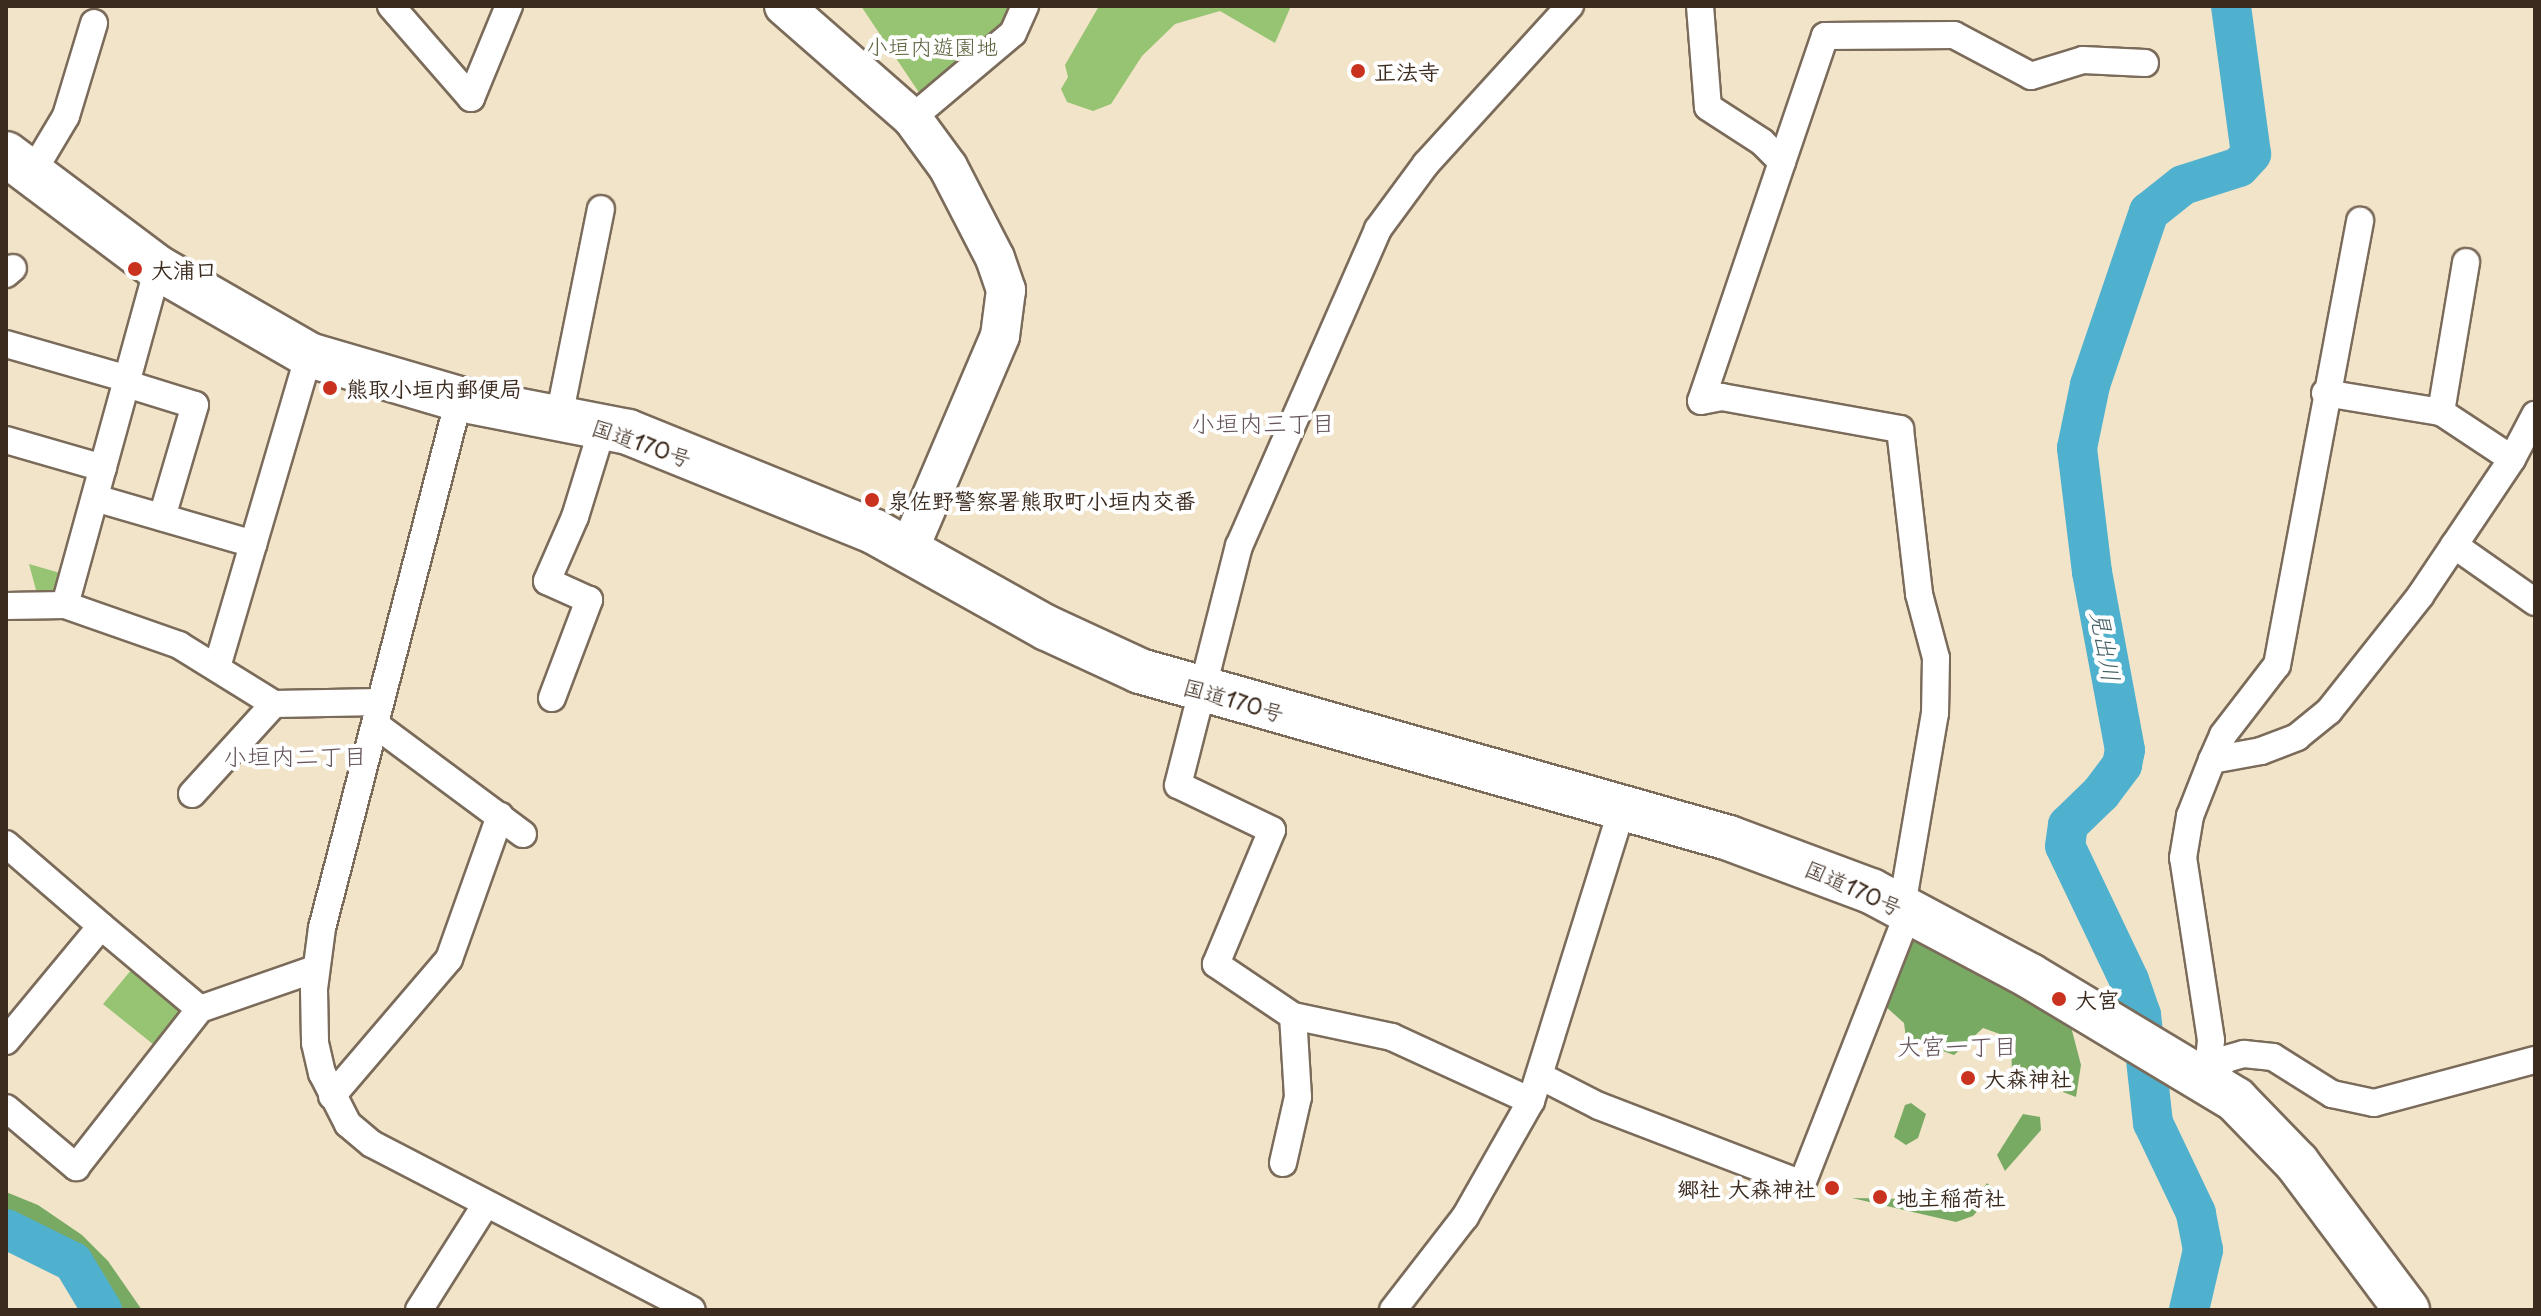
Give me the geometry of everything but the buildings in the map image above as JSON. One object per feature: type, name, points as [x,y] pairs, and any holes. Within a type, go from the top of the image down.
[{"type":"highway","name":"国道170号","points":[[19,164],[158,268],[309,355],[459,399],[603,426],[661,445],[909,549],[1099,654],[1203,691],[1768,851],[1906,909],[2198,1075],[2269,1131],[2407,1310]]},
{"type":"street","points":[[391,6],[471,98],[509,6]]},
{"type":"street","points":[[784,6],[912,118],[948,167],[995,258],[1006,290],[1006,312],[909,549]]},
{"type":"street","points":[[912,118],[1013,33],[1025,6]]},
{"type":"street","points":[[1531,1101],[1392,1037],[1293,1016],[1216,964],[1272,830],[1178,785],[1239,546],[1378,229],[1426,164],[1570,6]]},
{"type":"street","points":[[1700,6],[1708,107],[1762,142],[1782,162]]},
{"type":"street","points":[[19,164],[66,116],[94,23]]},
{"type":"street","points":[[1540,1076],[1599,1106],[1802,1184],[1906,909],[1935,713],[1936,658],[1919,594],[1900,429],[1722,397],[1701,401],[1825,36],[1954,35],[2031,76],[2083,60],[2145,63]]},
{"type":"street","points":[[559,417],[601,209]]},
{"type":"street","points":[[2198,1075],[2211,1040],[2183,858],[2190,816],[2223,735],[2277,665],[2325,393],[2360,221]]},
{"type":"street","points":[[2441,412],[2466,262]]},
{"type":"street","points":[[65,605],[158,268]]},
{"type":"street","points":[[6,344],[195,405],[162,517]]},
{"type":"street","points":[[217,667],[309,355]]},
{"type":"street","points":[[2325,393],[2441,412],[2512,459]]},
{"type":"street","points":[[459,399],[332,877],[315,969],[315,1043],[332,1096],[348,1124],[372,1144],[692,1310]]},
{"type":"street","points":[[2212,760],[2261,751],[2297,737],[2329,711],[2454,545],[2512,459],[2535,415]]},
{"type":"street","points":[[552,698],[589,600],[547,581],[575,517],[603,426]]},
{"type":"street","points":[[6,440],[103,468]]},
{"type":"street","points":[[95,498],[253,544]]},
{"type":"street","points":[[2454,545],[2535,602]]},
{"type":"street","points":[[6,606],[65,605],[179,645],[274,704],[378,713],[523,834]]},
{"type":"street","points":[[192,794],[274,704]]},
{"type":"street","points":[[1393,1310],[1465,1217],[1531,1101],[1622,808]]},
{"type":"street","points":[[332,1096],[449,959],[500,816]]},
{"type":"street","points":[[6,844],[200,1009]]},
{"type":"street","points":[[6,1041],[16,1008],[101,926]]},
{"type":"street","points":[[6,1108],[76,1167],[200,1009],[315,969]]},
{"type":"street","points":[[1283,1163],[1298,1097],[1293,1016]]},
{"type":"street","points":[[2198,1075],[2226,1059],[2244,1054],[2273,1057],[2332,1094],[2374,1103],[2535,1060]]},
{"type":"street","points":[[419,1310],[486,1204]]},
{"type":"green space","name":"小垣内遊園地","points":[[861,6],[1019,6],[1010,26],[924,100]]},
{"type":"green space","points":[[1099,6],[1291,6],[1275,43],[1220,11],[1175,24],[1142,56],[1111,104],[1093,111],[1067,102],[1061,89],[1068,77],[1065,65]]},
{"type":"green space","points":[[29,564],[74,577],[40,605]]},
{"type":"green space","points":[[1912,936],[2069,1019],[2081,1065],[2076,1097],[2063,1092],[2066,1078],[2049,1069],[2033,1083],[2012,1075],[2011,1038],[1983,1028],[1954,1055],[1906,1038],[1904,1023],[1885,1006]]},
{"type":"green space","points":[[132,969],[179,1008],[178,1023],[159,1049],[103,1004]]},
{"type":"green space","points":[[1911,1103],[1926,1114],[1918,1138],[1906,1145],[1894,1137],[1905,1105]]},
{"type":"green space","points":[[2023,1114],[2040,1117],[2041,1130],[2005,1171],[1997,1155]]},
{"type":"green space","points":[[1987,1183],[1995,1191],[1973,1216],[1956,1222],[1852,1198],[1907,1199],[1967,1211]]},
{"type":"green space","points":[[6,1192],[38,1205],[82,1235],[108,1261],[142,1310],[91,1310],[60,1263],[46,1265],[6,1246]]},
{"type":"waterway","name":"見出川","points":[[2189,1310],[2203,1250],[2196,1213],[2153,1123],[2141,1015],[2129,980],[2065,846],[2068,825],[2101,793],[2122,765],[2125,750],[2092,572],[2077,448],[2090,385],[2149,212],[2183,185],[2239,167],[2251,154],[2231,6]]},
{"type":"waterway","points":[[6,1229],[73,1262],[102,1310]]},
{"type":"place","name":"正法寺","points":[[1358,71]]},
{"type":"place","name":"大浦口","points":[[135,269]]},
{"type":"place","name":"熊取小垣内郵便局","points":[[330,388]]},
{"type":"place","name":"泉佐野警察署熊取町小垣内交番","points":[[872,500]]},
{"type":"place","name":"大宮","points":[[2059,999]]},
{"type":"place","name":"大森神社","points":[[1968,1078]]},
{"type":"place","name":"郷社 大森神社","points":[[1832,1188]]},
{"type":"place","name":"地主稲荷社","points":[[1880,1197]]},
{"type":"district","name":"小垣内三丁目","points":[[1263,423]]},
{"type":"district","name":"小垣内二丁目","points":[[295,756]]},
{"type":"district","name":"大宮一丁目","points":[[1957,1046]]}]
